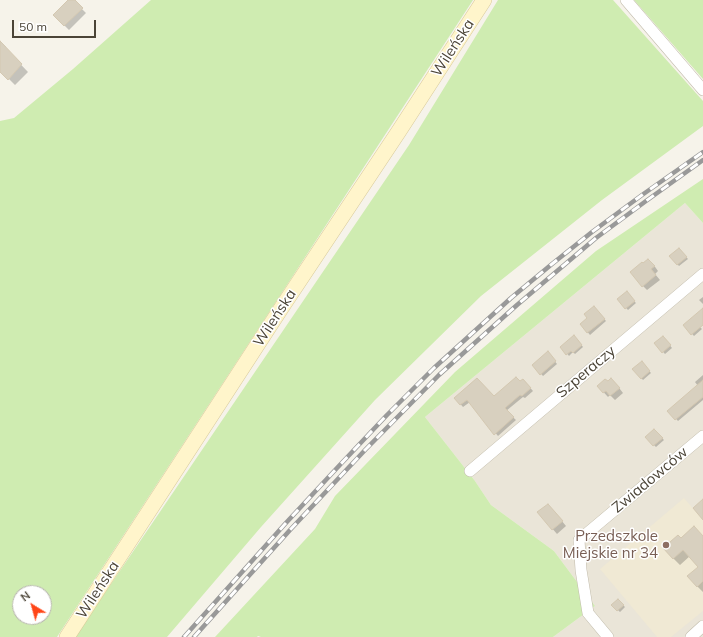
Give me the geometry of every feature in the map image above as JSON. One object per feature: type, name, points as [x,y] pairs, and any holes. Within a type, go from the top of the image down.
[{"type":"street","name":"Wileńska","points":[[67,637],[484,0]]},
{"type":"street","points":[[626,0],[703,90]]},
{"type":"street","name":"Szperaczy","points":[[470,471],[703,274]]},
{"type":"street","name":"Zwiadowców","points":[[608,637],[588,613],[581,570],[579,540],[703,436]]},
{"type":"street","points":[[690,637],[703,626]]},
{"type":"shaded area","points":[[685,203],[703,223],[703,637],[553,637],[595,606],[554,551],[491,505],[475,481],[425,417]]},
{"type":"shaded area","name":"Przedszkole Miejskie nr 34","points":[[684,498],[703,520],[703,611],[671,637],[657,637],[600,569]]},
{"type":"green space","points":[[151,0],[473,0],[57,637],[0,637],[0,121],[14,118],[73,69]]},
{"type":"green space","points":[[498,0],[613,0],[703,101],[703,126],[602,200],[481,296],[375,400],[261,527],[167,637],[75,637],[409,145]]},
{"type":"green space","points":[[634,0],[703,0],[703,79]]},
{"type":"green space","points":[[703,179],[703,223],[685,203],[425,417],[475,481],[491,505],[554,551],[595,606],[553,637],[215,637],[315,529],[335,496],[455,372],[596,251]]},
{"type":"building","points":[[68,0],[75,0],[83,8],[64,26],[53,15]]},
{"type":"building","points":[[0,41],[22,64],[8,80],[0,72]]},
{"type":"building","points":[[679,248],[687,257],[677,265],[669,256]]},
{"type":"building","points":[[648,259],[655,266],[651,269],[656,275],[642,287],[630,272]]},
{"type":"building","points":[[627,291],[635,301],[625,309],[617,299]]},
{"type":"building","points":[[594,306],[605,319],[587,333],[580,324],[587,318],[584,314]]},
{"type":"building","points":[[703,308],[703,325],[691,335],[683,325]]},
{"type":"building","points":[[574,335],[582,345],[573,353],[571,351],[566,355],[560,347]]},
{"type":"building","points":[[663,336],[671,345],[662,353],[654,343]]},
{"type":"building","points":[[548,351],[556,361],[540,375],[532,365]]},
{"type":"building","points":[[642,361],[650,371],[641,379],[632,369]]},
{"type":"building","points":[[516,377],[520,381],[523,379],[531,388],[505,408],[514,417],[494,435],[467,400],[460,405],[454,398],[477,378],[494,396]]},
{"type":"building","points":[[611,378],[620,388],[610,396],[606,391],[603,393],[597,386],[605,379],[608,381]]},
{"type":"building","points":[[703,380],[703,397],[675,420],[667,411]]},
{"type":"building","points":[[654,429],[663,438],[653,446],[645,437]]},
{"type":"building","points":[[703,499],[703,520],[693,508]]},
{"type":"building","points":[[548,504],[563,521],[552,530],[537,512]]},
{"type":"building","points":[[694,526],[703,536],[703,581],[697,587],[687,576],[698,567],[683,550],[673,559],[663,548],[678,535],[681,538]]},
{"type":"building","points":[[618,599],[624,605],[617,611],[611,605]]},
{"type":"railway","points":[[184,637],[337,468],[434,368],[511,298],[552,264],[592,232],[703,152]]},
{"type":"railway","points":[[194,637],[290,530],[366,449],[439,375],[517,305],[596,238],[703,160]]},
{"type":"place","name":"Przedszkole Miejskie nr 34","points":[[666,545]]}]
